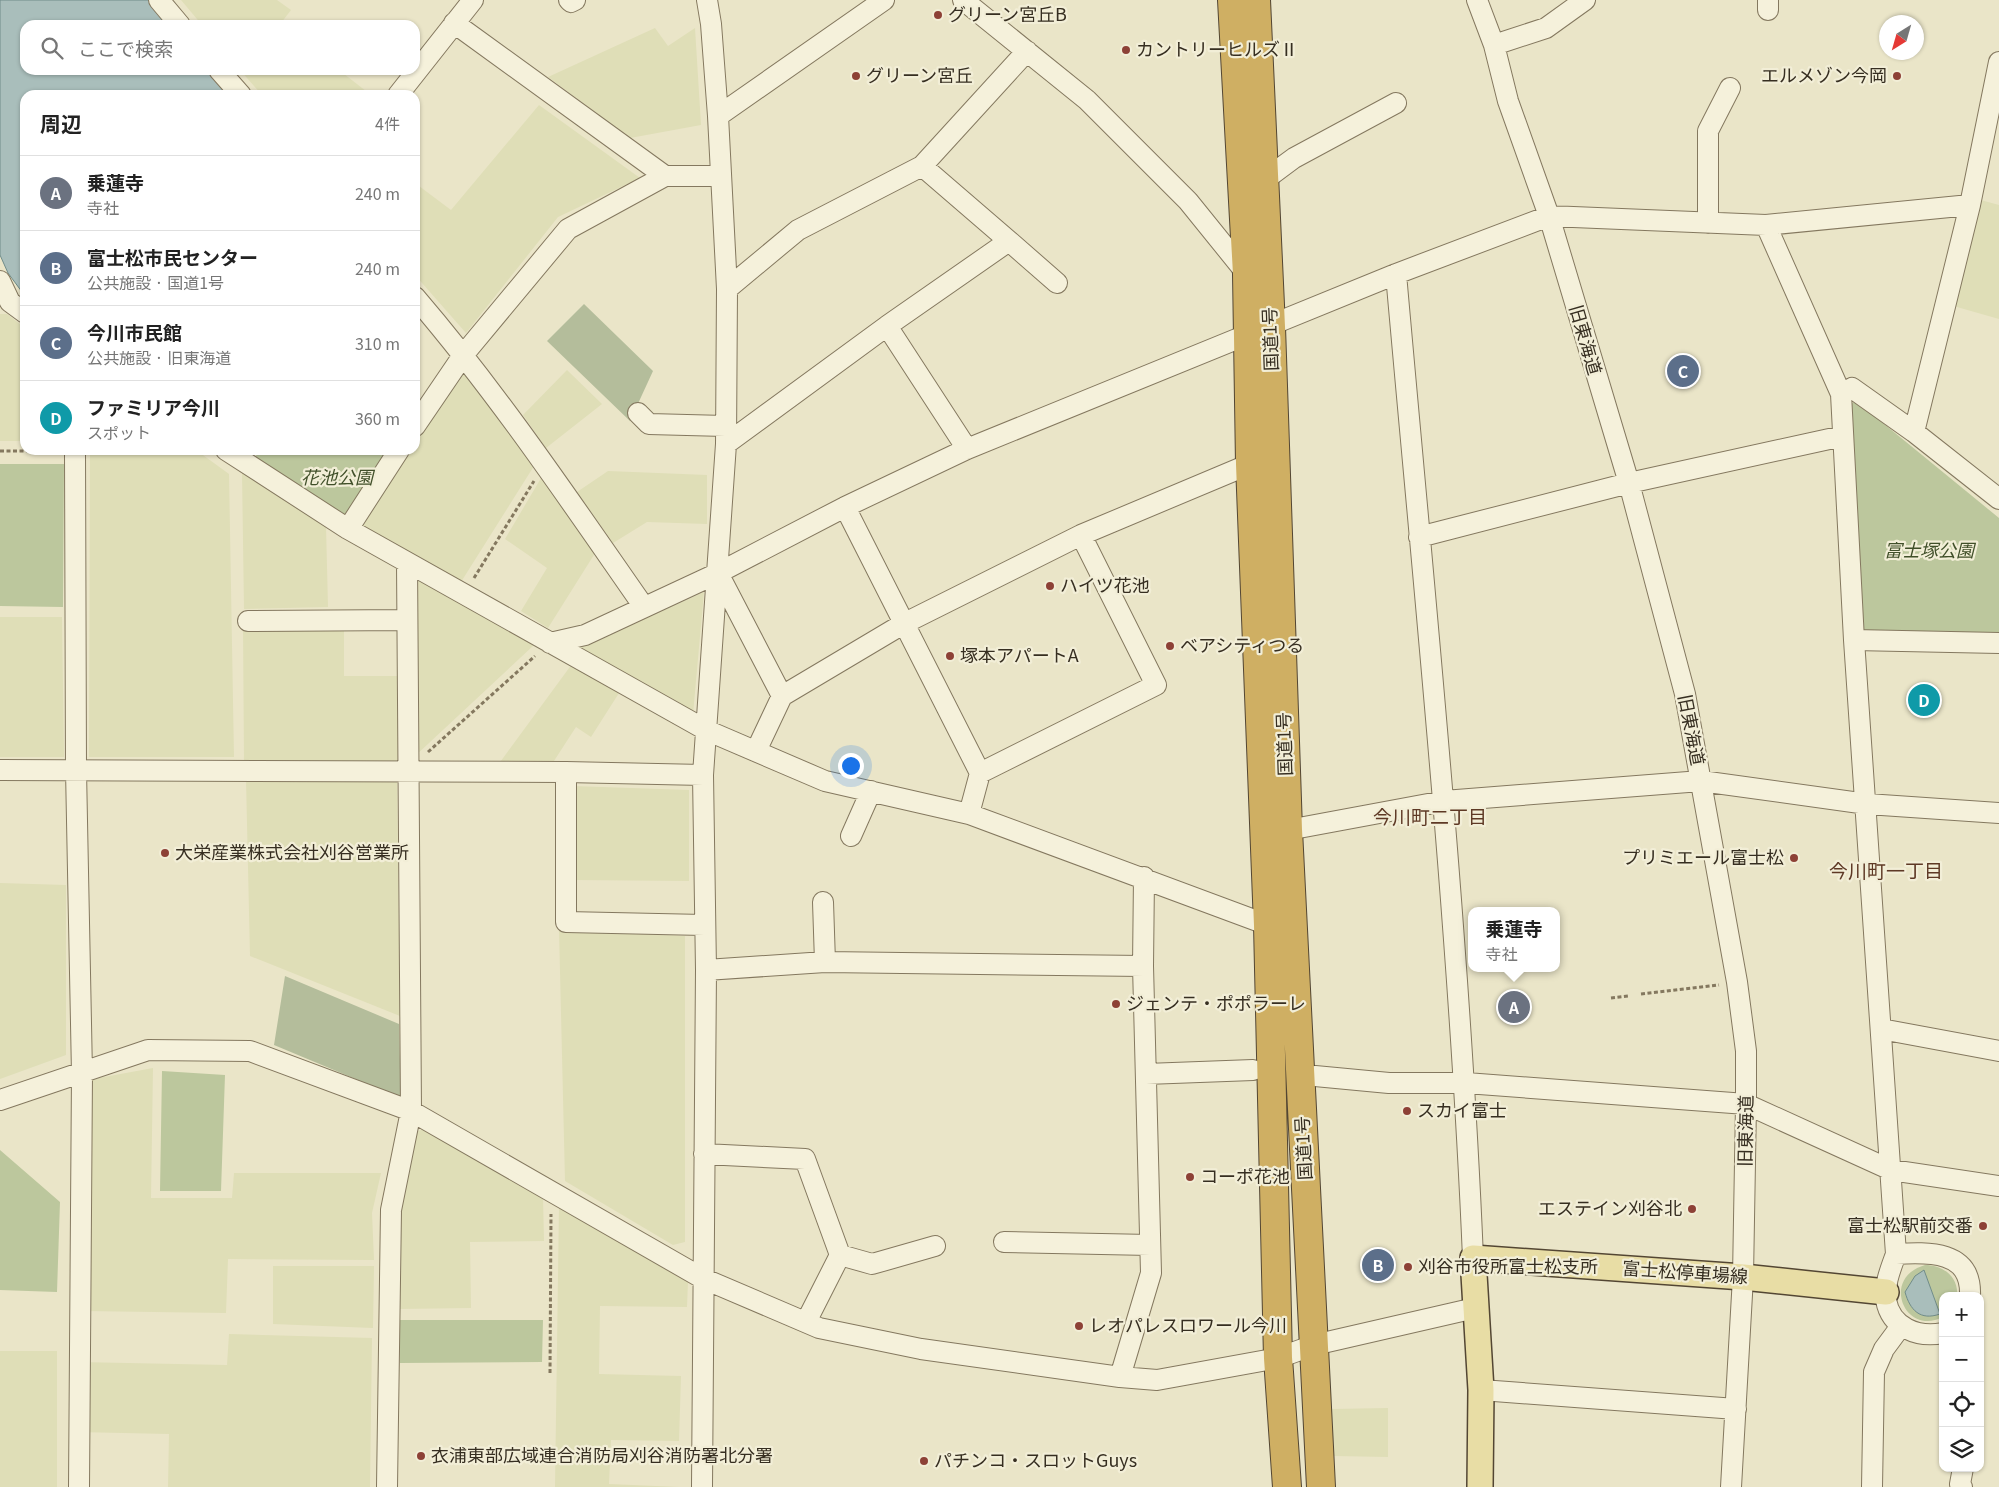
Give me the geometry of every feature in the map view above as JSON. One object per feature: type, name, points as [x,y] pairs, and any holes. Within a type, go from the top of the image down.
[{"type":"highway","name":"国道1号","points":[[1232,0],[1247,274],[1260,330],[1288,830],[1321,1487]]},
{"type":"highway","name":"国道1号","points":[[1256,0],[1263,181],[1260,330],[1250,464],[1268,925],[1278,1358],[1287,1487]]},
{"type":"main road","name":"富士松停車場線","points":[[1473,1258],[1743,1277],[1886,1292]]},
{"type":"main road","points":[[1473,1258],[1481,1390],[1480,1487]]},
{"type":"street","points":[[159,0],[176,20]]},
{"type":"street","points":[[420,67],[473,0]]},
{"type":"street","points":[[569,0],[571,2],[575,0]]},
{"type":"street","points":[[702,1487],[702,1278],[706,970],[702,775],[718,573],[725,435],[727,289],[712,24],[707,0]]},
{"type":"street","points":[[718,116],[884,0]]},
{"type":"street","points":[[963,0],[1087,100],[1188,201],[1247,274]]},
{"type":"street","name":"旧東海道","points":[[1477,0],[1494,45],[1508,101],[1548,216],[1629,483],[1685,694],[1737,982],[1746,1051],[1746,1104],[1743,1277],[1731,1487]]},
{"type":"street","points":[[1494,45],[1546,28],[1585,0]]},
{"type":"street","points":[[454,23],[665,176]]},
{"type":"street","points":[[727,289],[798,230],[922,166],[1027,51]]},
{"type":"street","points":[[1914,432],[1970,205],[1999,62]]},
{"type":"street","points":[[223,75],[237,90]]},
{"type":"street","points":[[402,90],[414,75]]},
{"type":"street","points":[[1708,222],[1708,132],[1730,88]]},
{"type":"street","points":[[1263,181],[1294,158],[1396,103]]},
{"type":"street","points":[[922,166],[1057,283]]},
{"type":"street","points":[[420,413],[464,354],[568,228],[665,176],[720,176]]},
{"type":"street","points":[[550,643],[584,636],[718,573],[845,507],[967,449],[1396,274],[1548,216],[1766,225],[1970,205]]},
{"type":"street","points":[[1766,225],[1840,394],[1854,640],[1867,804],[1896,1254],[1890,1270],[1886,1299],[1901,1326],[1914,1333],[1929,1336],[1939,1334]]},
{"type":"street","points":[[638,413],[649,424],[725,435],[1009,241]]},
{"type":"street","points":[[1396,274],[1444,802],[1466,1083],[1473,1258]]},
{"type":"street","points":[[0,281],[12,306]]},
{"type":"street","points":[[420,303],[464,354],[644,607]]},
{"type":"street","points":[[887,326],[967,449]]},
{"type":"street","points":[[1840,394],[1852,388],[1914,432],[1999,499]]},
{"type":"street","points":[[1419,537],[1629,483],[1842,436]]},
{"type":"street","points":[[75,455],[76,770],[82,1074],[79,1487]]},
{"type":"street","points":[[234,455],[348,529],[706,730],[825,781],[968,814],[1144,877],[1268,925]]},
{"type":"street","points":[[348,529],[396,455]]},
{"type":"street","points":[[756,751],[782,696],[903,624],[1081,535],[1250,464]]},
{"type":"street","points":[[845,507],[980,773],[968,814]]},
{"type":"street","points":[[980,773],[1156,685],[1081,535]]},
{"type":"street","points":[[388,1487],[391,1210],[411,1111],[407,772],[407,563]]},
{"type":"street","points":[[718,573],[782,696]]},
{"type":"street","points":[[248,621],[407,620]]},
{"type":"street","points":[[1854,640],[1999,643]]},
{"type":"street","points":[[0,770],[566,772],[702,775]]},
{"type":"street","points":[[566,772],[566,922],[704,925]]},
{"type":"street","points":[[1288,830],[1444,802],[1701,781],[1867,804],[1999,813]]},
{"type":"street","points":[[851,836],[871,792]]},
{"type":"street","points":[[1120,1377],[1151,1273],[1143,966],[1144,877]]},
{"type":"street","points":[[823,902],[825,962]]},
{"type":"street","points":[[706,970],[825,962],[1143,966]]},
{"type":"street","points":[[1881,1029],[1999,1051]]},
{"type":"street","points":[[0,1100],[82,1074],[148,1050],[250,1051],[411,1111],[702,1278],[819,1328],[921,1349],[1021,1364],[1157,1380],[1278,1358],[1314,1346],[1475,1308]]},
{"type":"street","points":[[1146,1074],[1253,1070]]},
{"type":"street","points":[[1315,1076],[1389,1083],[1466,1083],[1746,1104],[1891,1170],[1998,1180]]},
{"type":"street","points":[[704,1154],[805,1159],[840,1255],[806,1322]]},
{"type":"street","points":[[1004,1242],[1150,1245]]},
{"type":"street","points":[[840,1255],[872,1264],[935,1246]]},
{"type":"street","points":[[1896,1254],[1927,1252],[1951,1259],[1960,1267],[1967,1278],[1969,1292]]},
{"type":"street","points":[[1872,1487],[1874,1372],[1884,1349],[1901,1326]]},
{"type":"street","points":[[1481,1390],[1736,1409]]},
{"type":"street","points":[[1962,1487],[1963,1472]]},
{"type":"path","points":[[0,451],[20,451]]},
{"type":"path","points":[[464,594],[544,464]]},
{"type":"path","points":[[407,772],[550,643]]},
{"type":"path","points":[[1641,994],[1737,982]]},
{"type":"path","points":[[1611,998],[1628,996]]},
{"type":"path","points":[[550,1373],[551,1191]]},
{"type":"green space","points":[[181,0],[277,0],[291,10],[283,20],[198,20]]},
{"type":"green space","points":[[655,28],[668,46],[695,28],[701,125],[630,138],[548,77]]},
{"type":"green space","points":[[244,75],[345,75],[365,90],[258,90]]},
{"type":"green space","points":[[539,105],[640,178],[558,217],[466,333],[420,281],[420,187],[451,210]]},
{"type":"green space","points":[[1977,199],[1999,205],[1999,319],[1950,305]]},
{"type":"green space","points":[[584,304],[653,371],[630,421],[547,341]]},
{"type":"green space","points":[[0,314],[7,314],[20,324],[20,441],[0,441]]},
{"type":"green space","points":[[465,369],[534,466],[461,582],[361,525],[408,455],[420,455],[420,436]]},
{"type":"green space","points":[[567,370],[602,404],[546,448],[523,415]]},
{"type":"green space","name":"富士塚公園","points":[[1856,401],[1999,518],[1999,633],[1864,630],[1849,405]]},
{"type":"green space","points":[[90,455],[203,455],[229,474],[234,757],[89,757]]},
{"type":"green space","name":"花池公園","points":[[257,455],[386,455],[345,517],[255,457]]},
{"type":"green space","points":[[0,464],[64,464],[63,607],[0,606]]},
{"type":"green space","points":[[608,471],[707,475],[707,524],[647,522],[613,543],[577,492]]},
{"type":"green space","points":[[242,472],[326,526],[328,607],[244,609]]},
{"type":"green space","points":[[544,473],[597,550],[548,628],[521,611],[547,568],[505,539]]},
{"type":"green space","points":[[413,576],[534,645],[414,757]]},
{"type":"green space","points":[[704,592],[693,714],[579,648]]},
{"type":"green space","points":[[0,617],[62,617],[64,757],[0,757]]},
{"type":"green space","points":[[243,626],[344,627],[344,676],[401,676],[401,764],[244,762]]},
{"type":"green space","points":[[572,664],[619,693],[591,737],[576,727],[552,764],[498,765]]},
{"type":"green space","points":[[246,779],[397,781],[400,1016],[250,956]]},
{"type":"green space","points":[[573,786],[689,790],[689,881],[573,880]]},
{"type":"green space","points":[[0,883],[66,885],[66,1055],[0,1079]]},
{"type":"green space","points":[[559,929],[685,936],[685,1242],[673,1245],[565,1181]]},
{"type":"green space","points":[[285,976],[399,1024],[401,1098],[274,1045]]},
{"type":"green space","points":[[153,1068],[151,1198],[232,1198],[234,1173],[381,1173],[372,1213],[374,1260],[228,1259],[226,1313],[82,1311],[88,1080]]},
{"type":"green space","points":[[162,1071],[225,1075],[221,1191],[160,1191]]},
{"type":"green space","points":[[427,1128],[543,1197],[544,1241],[470,1242],[471,1308],[399,1309],[398,1212],[415,1132]]},
{"type":"green space","points":[[0,1150],[60,1202],[57,1292],[0,1290]]},
{"type":"green space","points":[[559,1206],[688,1281],[687,1307],[600,1306],[599,1374],[681,1376],[679,1441],[611,1440],[609,1484],[679,1487],[555,1487]]},
{"type":"green space","points":[[1925,1265],[1937,1267],[1952,1277],[1957,1292],[1939,1292],[1939,1318],[1929,1321],[1918,1319],[1909,1313],[1903,1303],[1901,1292],[1903,1281],[1911,1272]]},
{"type":"green space","points":[[273,1266],[374,1266],[373,1328],[273,1324]]},
{"type":"green space","points":[[400,1320],[543,1320],[542,1362],[400,1363]]},
{"type":"green space","points":[[229,1334],[372,1338],[370,1487],[168,1487],[169,1434],[77,1432],[78,1362],[227,1365]]},
{"type":"green space","points":[[0,1351],[57,1351],[57,1487],[0,1487]]},
{"type":"green space","points":[[1388,1408],[1388,1457],[1334,1456],[1331,1409]]},
{"type":"shaded area","points":[[0,0],[150,0],[167,20],[20,20],[20,75],[213,75],[227,90],[20,90],[20,289],[8,273],[0,255]]},
{"type":"shaded area","points":[[1924,1270],[1939,1314],[1921,1315],[1913,1309],[1905,1292],[1915,1276]]},
{"type":"place","name":"グリーン宮丘B","points":[[938,15]]},
{"type":"place","name":"カントリーヒルズⅡ","points":[[1126,50]]},
{"type":"place","name":"グリーン宮丘","points":[[856,76]]},
{"type":"place","name":"エルメゾン今岡","points":[[1897,76]]},
{"type":"place","name":"今川市民館","points":[[1683,371]]},
{"type":"place","name":"ハイツ花池","points":[[1050,586]]},
{"type":"place","name":"ベアシティつる","points":[[1170,646]]},
{"type":"place","name":"塚本アパートA","points":[[950,656]]},
{"type":"place","name":"ファミリア今川","points":[[1924,700]]},
{"type":"place","name":"大栄産業株式会社刈谷営業所","points":[[165,853]]},
{"type":"place","name":"プリミエール富士松","points":[[1794,858]]},
{"type":"place","name":"ジェンテ・ポポラーレ","points":[[1116,1004]]},
{"type":"place","name":"乗蓮寺","points":[[1514,1007]]},
{"type":"place","name":"スカイ富士","points":[[1407,1111]]},
{"type":"place","name":"コーポ花池","points":[[1190,1177]]},
{"type":"place","name":"エステイン刈谷北","points":[[1692,1209]]},
{"type":"place","name":"富士松駅前交番","points":[[1983,1226]]},
{"type":"place","name":"富士松市民センター","points":[[1378,1265]]},
{"type":"place","name":"刈谷市役所富士松支所","points":[[1408,1267]]},
{"type":"place","name":"レオパレスロワール今川","points":[[1079,1326]]},
{"type":"place","name":"衣浦東部広域連合消防局刈谷消防署北分署","points":[[421,1456]]},
{"type":"place","name":"パチンコ・スロットGuys","points":[[924,1461]]},
{"type":"district","name":"今川町二丁目","points":[[1430,817]]},
{"type":"district","name":"今川町一丁目","points":[[1886,871]]}]
